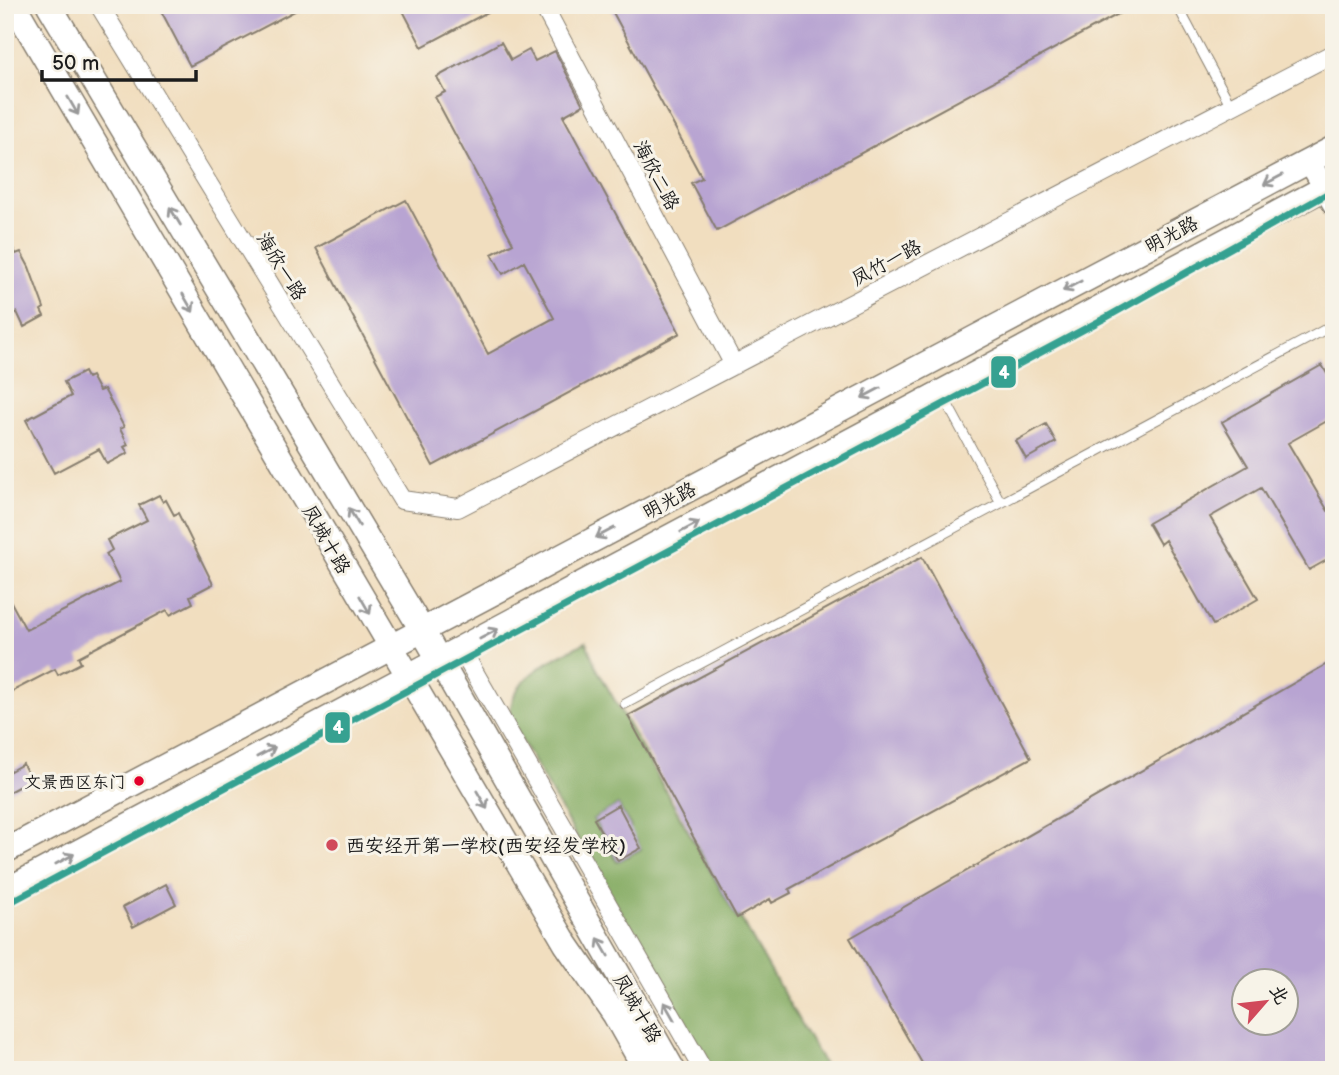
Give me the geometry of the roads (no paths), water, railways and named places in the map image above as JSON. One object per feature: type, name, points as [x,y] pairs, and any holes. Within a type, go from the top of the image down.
[{"type":"main road","name":"凤城十路","points":[[14,5],[390,648],[566,944],[615,1015],[646,1070]]},
{"type":"main road","name":"凤城十路","points":[[49,5],[422,630],[450,655],[673,1070]]},
{"type":"main road","name":"明光路","points":[[5,851],[1334,148]]},
{"type":"main road","name":"明光路","points":[[5,891],[941,392],[1330,192]]},
{"type":"street","name":"海欣一路","points":[[99,5],[402,500],[458,508]]},
{"type":"street","name":"海欣二路","points":[[543,5],[734,365]]},
{"type":"street","name":"凤竹一路","points":[[458,508],[1334,52]]},
{"type":"street","points":[[1309,161],[1330,192]]},
{"type":"street","points":[[450,655],[703,1070]]},
{"type":"lane","points":[[1177,5],[1231,106]]},
{"type":"lane","points":[[625,704],[1324,330]]},
{"type":"lane","points":[[941,392],[1001,503]]},
{"type":"place","name":"文景西区东门","points":[[139,781]]},
{"type":"place","name":"西安经开第一学校(西安经发学校)","points":[[332,845]]}]
